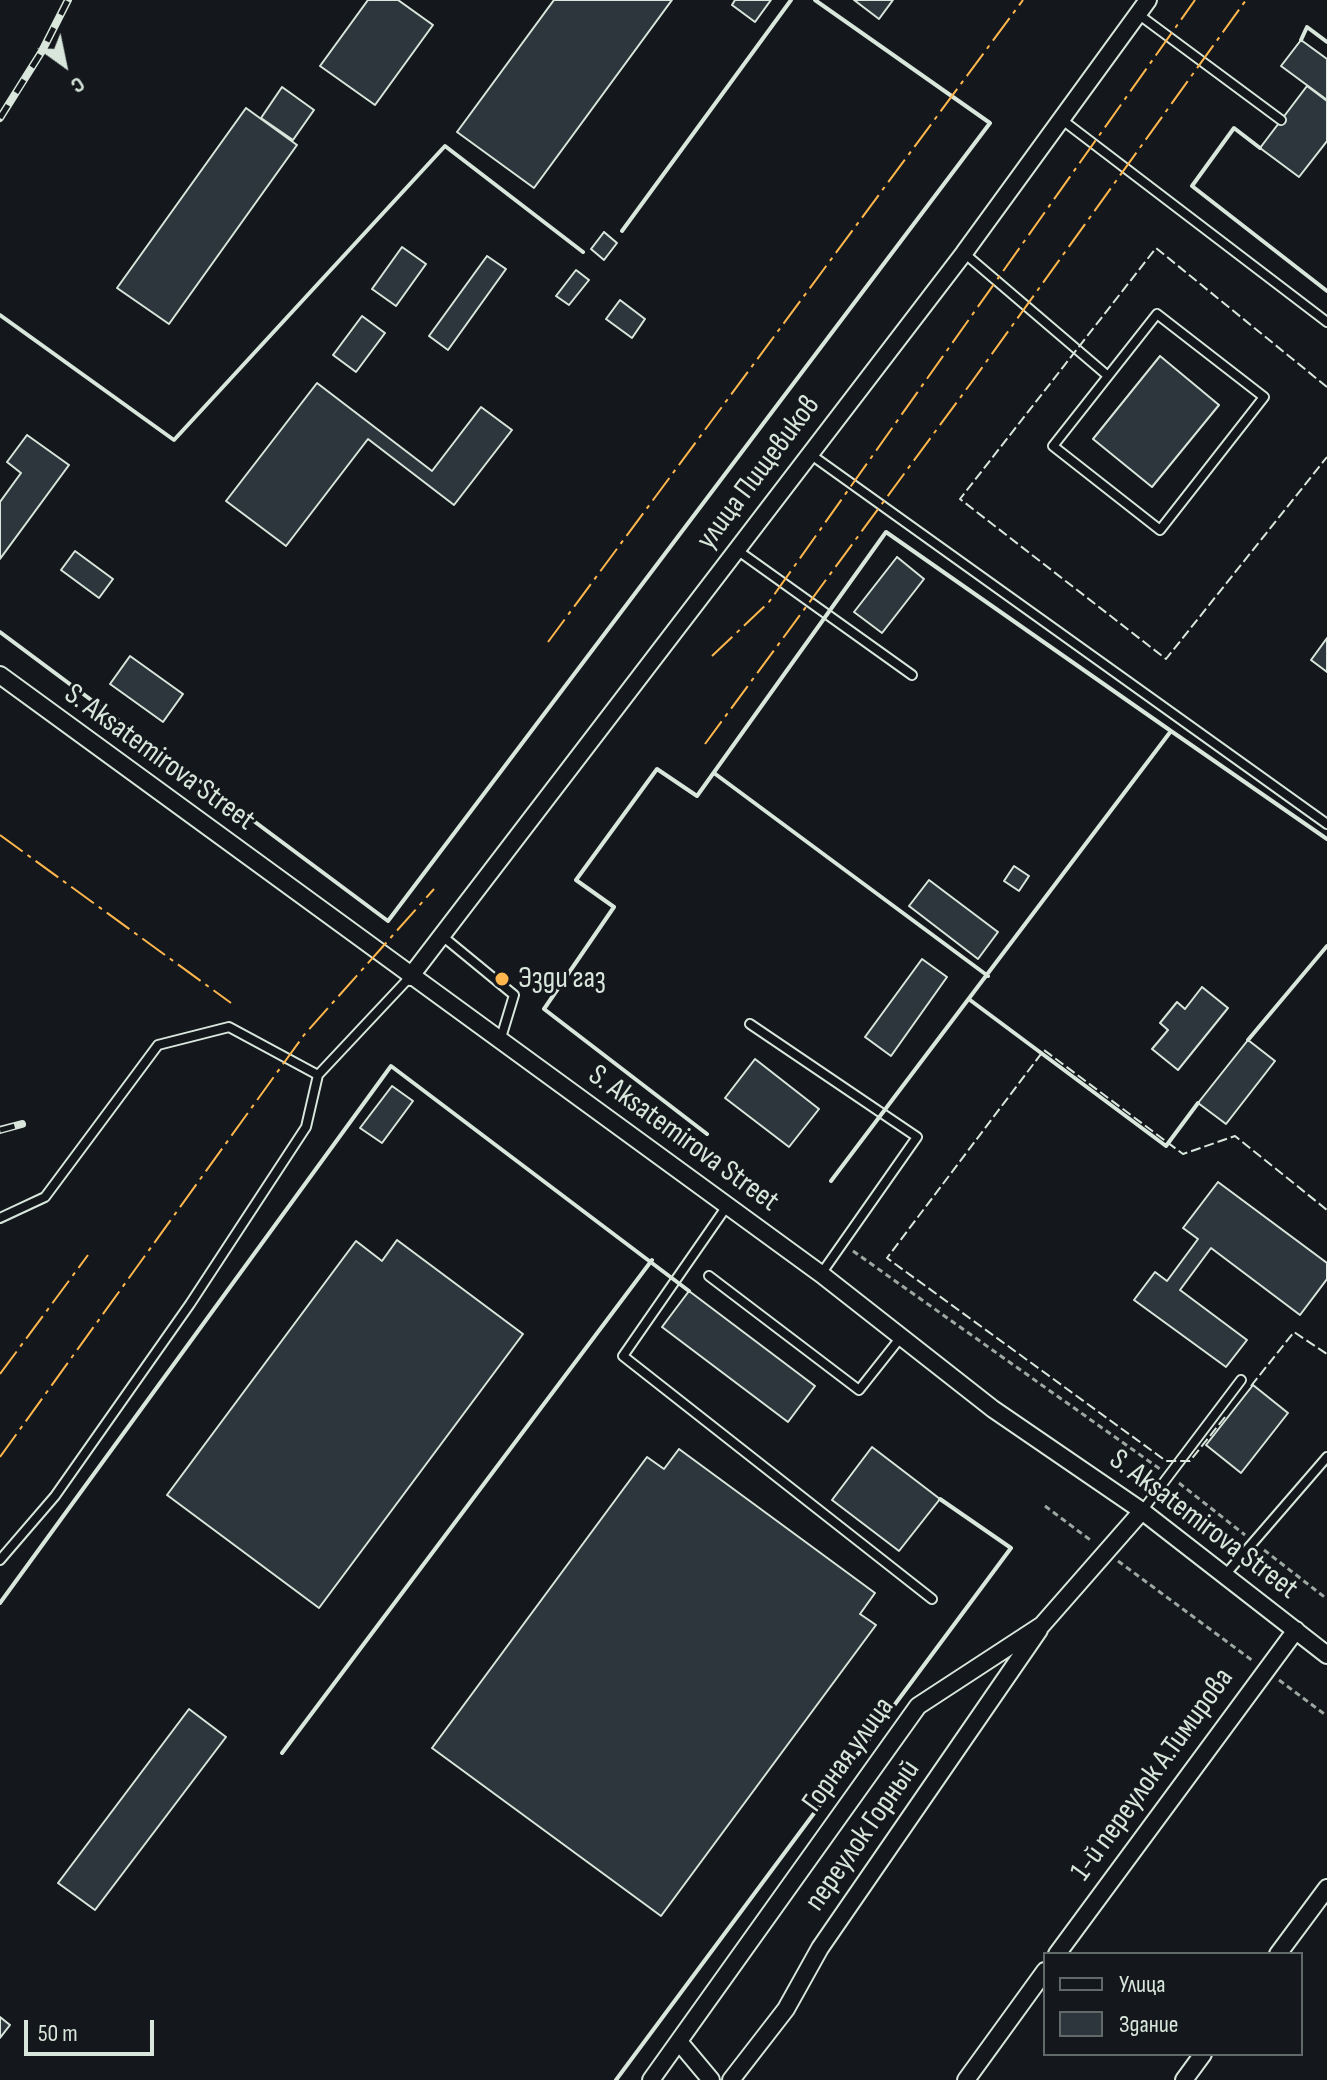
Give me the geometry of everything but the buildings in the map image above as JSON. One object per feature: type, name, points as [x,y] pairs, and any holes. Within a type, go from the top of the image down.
[{"type":"street","name":"улица Пищевиков","points":[[410,977],[964,253],[1143,7]]},
{"type":"street","name":"S. Aksatemirova Street","points":[[0,675],[821,1274],[993,1409],[1142,1511],[1327,1655]]},
{"type":"street","name":"Горная улица","points":[[651,2080],[918,1706],[1042,1625],[1142,1511]]},
{"type":"street","name":"переулок Горный","points":[[731,2080],[786,2009],[820,1948],[1042,1625]]},
{"type":"street","name":"1-й переулок А.Тимирова","points":[[1058,1952],[1264,1669],[1296,1630]]},
{"type":"street","points":[[1279,1952],[1327,1888]]},
{"type":"street","points":[[966,2080],[1043,1974]]},
{"type":"street","points":[[680,2043],[711,2080]]},
{"type":"street","points":[[1184,2080],[1202,2056]]},
{"type":"lane","points":[[1143,7],[1281,120]]},
{"type":"lane","points":[[1061,119],[1327,322]]},
{"type":"lane","points":[[964,253],[1108,376]]},
{"type":"lane","points":[[1157,314],[1264,397],[1160,530],[1053,446],[1108,376],[1157,314]]},
{"type":"lane","points":[[809,454],[1327,824]]},
{"type":"lane","points":[[736,550],[912,675]]},
{"type":"lane","points":[[441,935],[514,995],[500,1042]]},
{"type":"lane","points":[[0,1560],[82,1457],[190,1304],[298,1140],[306,1127],[318,1075],[410,977]]},
{"type":"lane","points":[[750,1024],[917,1137],[821,1274]]},
{"type":"lane","points":[[0,1218],[45,1197],[158,1045],[229,1027],[318,1075]]},
{"type":"lane","points":[[727,1206],[623,1356],[932,1599]]},
{"type":"lane","points":[[709,1276],[859,1390],[901,1337]]},
{"type":"lane","points":[[1142,1511],[1241,1380]]},
{"type":"lane","points":[[1225,1575],[1327,1457]]},
{"type":"path","points":[[842,1244],[1169,1476],[1327,1599]]},
{"type":"path","points":[[1045,1506],[1327,1716]]},
{"type":"railway","points":[[0,118],[42,51],[68,0]]},
{"type":"railway","points":[[0,1130],[22,1124]]},
{"type":"fence","points":[[1327,387],[1156,248],[960,499],[1166,659],[1327,457]]},
{"type":"fence","points":[[1225,1417],[1190,1461],[1166,1461],[887,1258],[1044,1050],[1183,1154],[1235,1136],[1327,1210]]},
{"type":"fence","points":[[1251,1386],[1294,1332],[1327,1354]]},
{"type":"wall","points":[[622,231],[791,0]]},
{"type":"wall","points":[[0,632],[388,921],[990,123],[815,0]]},
{"type":"wall","points":[[1301,40],[1307,27],[1327,42]]},
{"type":"wall","points":[[1260,148],[1234,128],[1192,186],[1327,291]]},
{"type":"wall","points":[[0,315],[174,440],[445,146],[583,252]]},
{"type":"wall","points":[[707,1134],[544,1009],[614,907],[576,880],[657,769],[697,796],[886,532],[1171,731],[831,1181]]},
{"type":"wall","points":[[1171,731],[1327,839]]},
{"type":"wall","points":[[714,773],[988,976]]},
{"type":"wall","points":[[1248,1040],[1327,946]]},
{"type":"wall","points":[[970,1000],[1166,1146],[1198,1103]]},
{"type":"wall","points":[[0,1603],[391,1066],[689,1291]]},
{"type":"wall","points":[[282,1753],[652,1260]]},
{"type":"wall","points":[[616,2080],[1011,1548],[940,1499]]},
{"type":"power","points":[[548,642],[1023,0]]},
{"type":"power","points":[[712,656],[769,602],[1195,0]]},
{"type":"power","points":[[705,744],[971,383],[1246,0]]},
{"type":"power","points":[[0,835],[231,1003]]},
{"type":"power","points":[[0,1457],[304,1035],[434,889]]},
{"type":"power","points":[[0,1374],[88,1255]]},
{"type":"place","name":"Эзди газ","points":[[502,979]]}]
